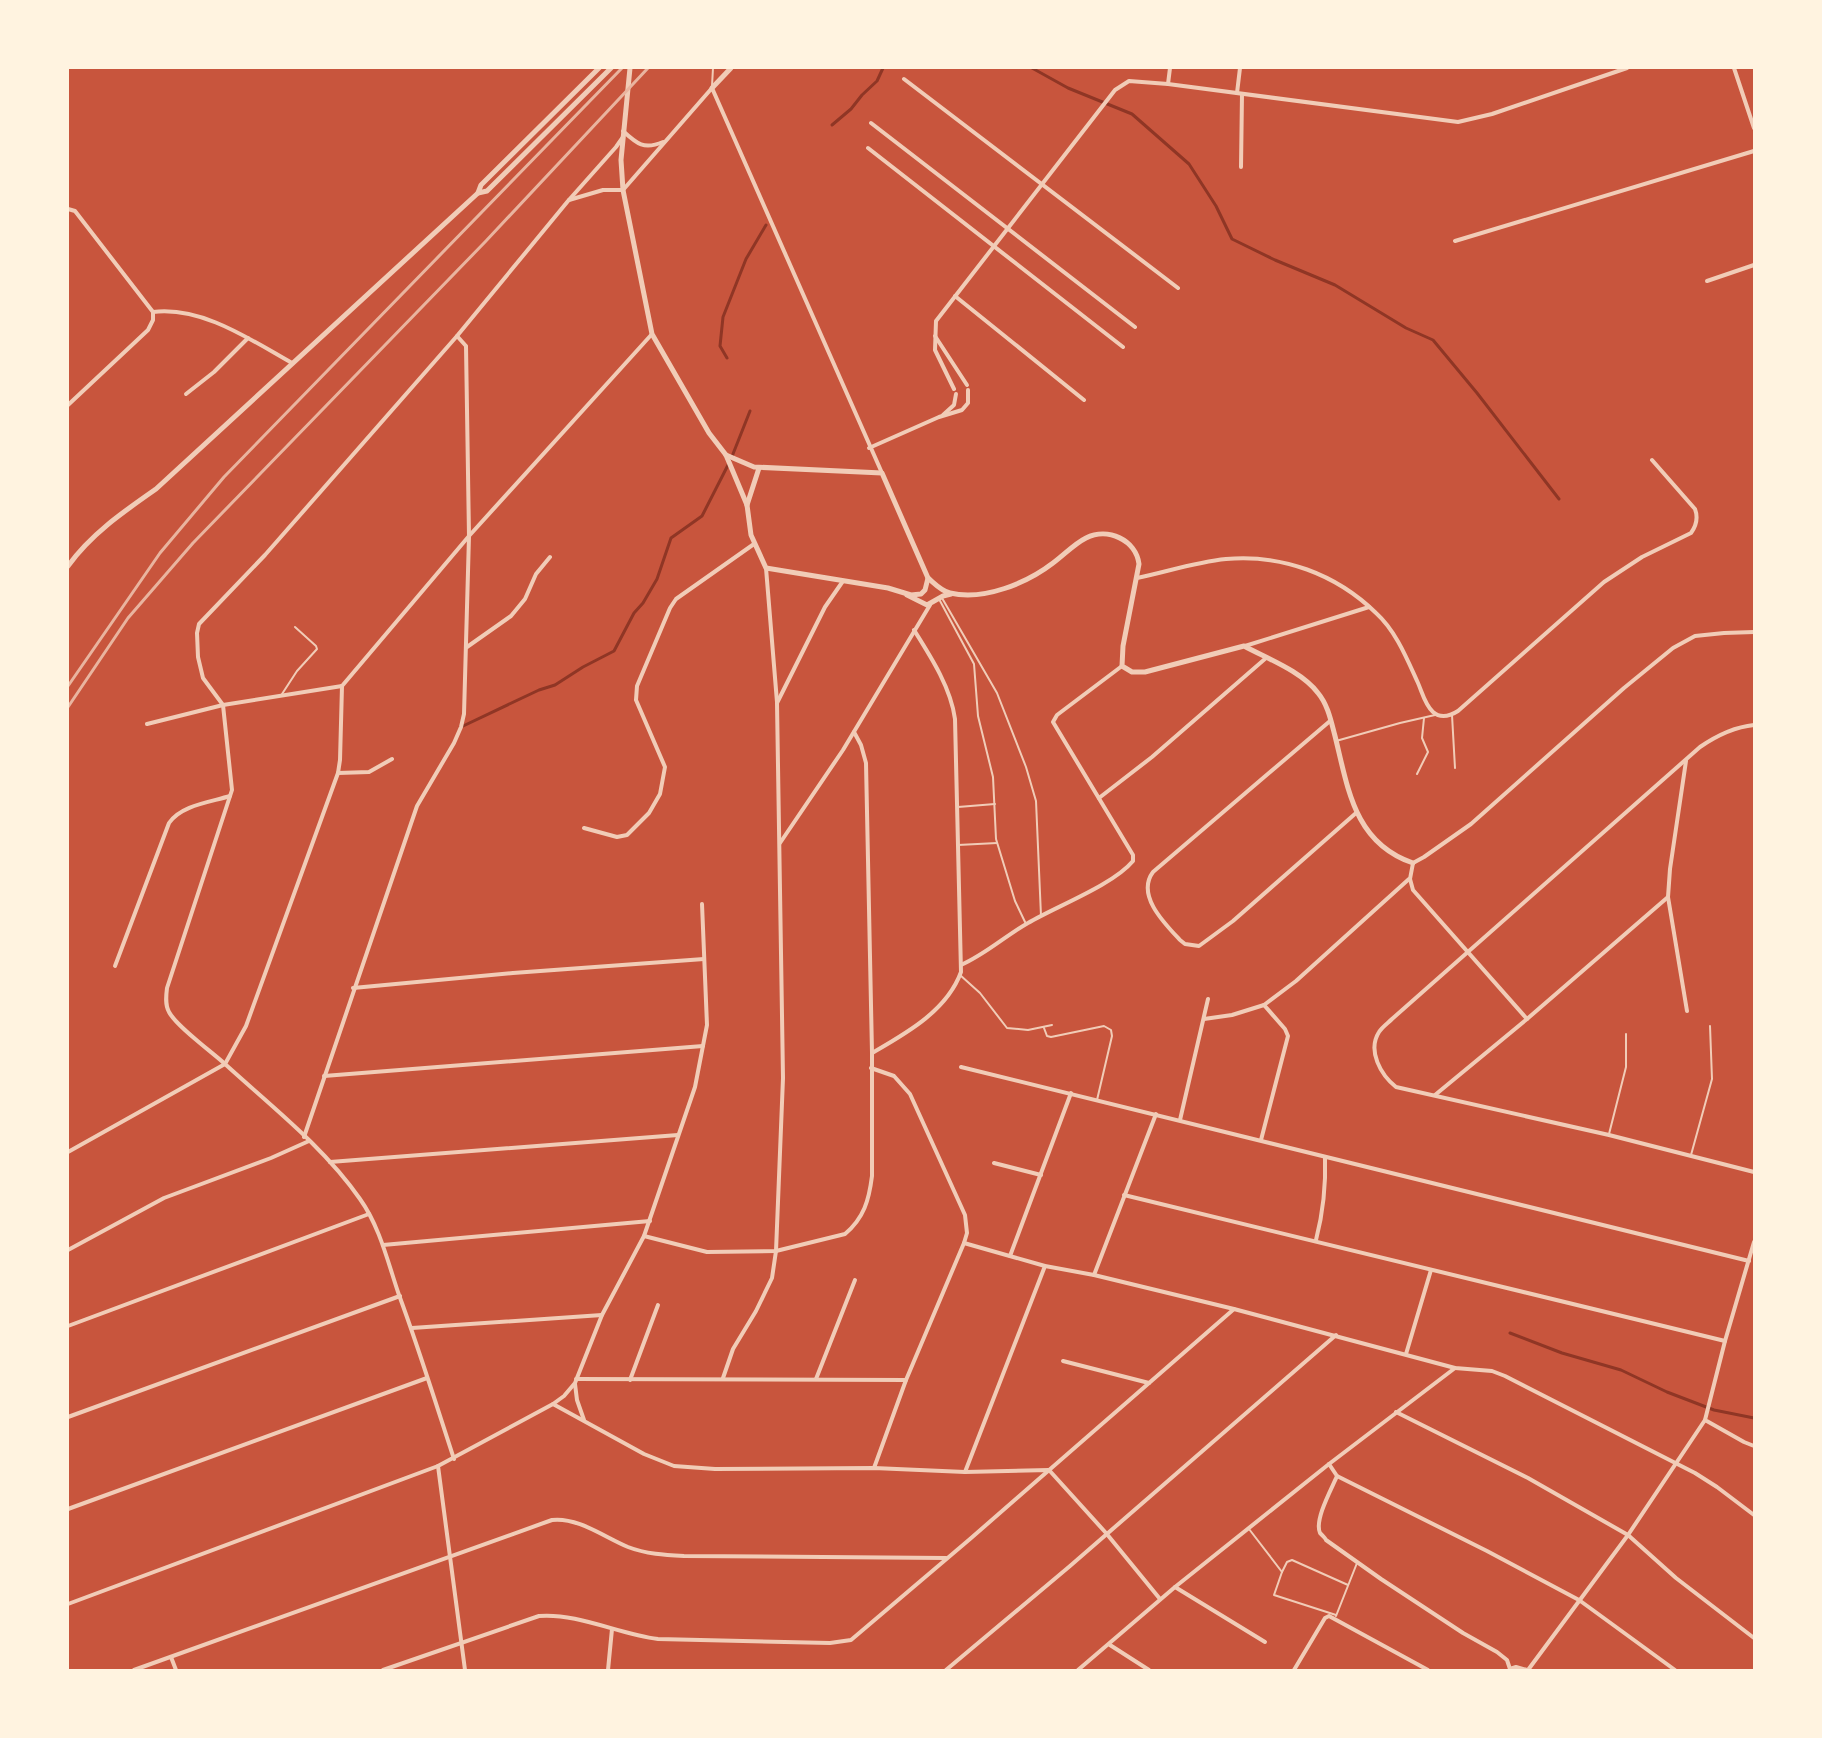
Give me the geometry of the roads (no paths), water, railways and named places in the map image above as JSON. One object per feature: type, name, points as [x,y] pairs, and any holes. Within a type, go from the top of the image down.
[{"type":"street","points":[[68,566],[83,545],[156,489],[478,193],[482,185],[599,68]]},
{"type":"street","points":[[478,193],[487,192],[611,68]]},
{"type":"street","points":[[630,68],[621,160],[623,190],[652,334],[709,433],[726,455],[747,505],[754,544],[766,568],[777,703],[783,1078],[776,1251],[772,1278],[756,1311],[733,1349],[723,1378]]},
{"type":"street","points":[[568,201],[603,190],[623,190],[731,68]]},
{"type":"street","points":[[1168,84],[1170,68]]},
{"type":"street","points":[[1240,68],[1241,166]]},
{"type":"street","points":[[939,417],[954,405],[955,391],[937,358],[934,345],[936,321],[1115,90],[1128,81],[1240,93],[1446,121],[1474,119],[1628,68]]},
{"type":"street","points":[[1734,68],[1755,128]]},
{"type":"street","points":[[903,79],[1178,288]]},
{"type":"street","points":[[712,88],[928,578],[939,588],[952,594]]},
{"type":"street","points":[[871,123],[1135,327]]},
{"type":"street","points":[[623,134],[645,146],[664,142]]},
{"type":"street","points":[[454,1459],[383,1245],[360,1199],[309,1141],[176,1022],[169,1012],[166,1000],[167,988],[231,796],[232,784],[223,705],[203,678],[198,657],[197,633],[199,624],[265,555],[457,336],[568,201],[616,147],[623,134]]},
{"type":"street","points":[[868,148],[1123,347]]},
{"type":"street","points":[[1455,241],[1755,151]]},
{"type":"street","points":[[68,208],[75,211],[153,312],[153,320],[148,330],[68,405]]},
{"type":"street","points":[[1707,281],[1755,265]]},
{"type":"street","points":[[954,296],[1084,400]]},
{"type":"street","points":[[153,312],[168,310],[204,319],[248,338],[292,363]]},
{"type":"street","points":[[68,1152],[225,1064],[246,1026],[338,773],[342,686],[470,536],[652,334]]},
{"type":"street","points":[[304,1137],[417,806],[461,727],[466,698],[470,536],[465,346],[457,336]]},
{"type":"street","points":[[869,448],[966,407],[969,399],[967,387],[934,336]]},
{"type":"street","points":[[186,394],[214,372],[248,338]]},
{"type":"street","points":[[726,455],[759,468],[882,473]]},
{"type":"street","points":[[1137,578],[1207,562],[1263,559],[1301,567],[1319,574],[1348,590],[1384,621],[1398,643],[1428,706],[1438,715],[1452,715],[1604,582],[1642,557],[1691,533],[1695,527],[1697,514],[1695,509],[1652,460]]},
{"type":"street","points":[[747,505],[759,468]]},
{"type":"street","points":[[779,844],[854,732],[930,605],[940,597],[952,594],[985,593],[1012,587],[1052,565],[1086,538],[1104,534],[1120,538],[1135,552],[1138,564],[1122,646],[1122,666]]},
{"type":"street","points":[[584,828],[617,837],[627,835],[649,813],[660,794],[665,767],[636,700],[637,686],[676,599],[754,544]]},
{"type":"street","points":[[466,648],[518,608],[537,574],[550,557]]},
{"type":"street","points":[[766,568],[888,588],[930,605]]},
{"type":"street","points":[[906,594],[921,594],[925,590],[928,578]]},
{"type":"street","points":[[777,703],[820,616],[843,581]]},
{"type":"street","points":[[939,588],[940,597]]},
{"type":"street","points":[[1122,666],[1132,672],[1145,672],[1244,646],[1370,607]]},
{"type":"street","points":[[872,1053],[930,1014],[949,994],[960,975],[962,965],[954,711],[940,676],[914,630]]},
{"type":"street","points":[[1244,646],[1309,683],[1323,700],[1331,720],[1356,813],[1368,832],[1380,844],[1395,856],[1413,863],[1471,824],[1672,648],[1695,636],[1755,633]]},
{"type":"street","points":[[1099,798],[1152,757],[1266,658]]},
{"type":"street","points":[[962,965],[982,955],[1026,924],[1088,891],[1131,864],[1133,855],[1053,726],[1055,717],[1122,666]]},
{"type":"street","points":[[147,724],[223,705],[342,686]]},
{"type":"street","points":[[1331,720],[1153,872],[1147,887],[1148,897],[1180,940],[1185,944],[1199,946],[1215,935],[1356,813]]},
{"type":"street","points":[[1755,725],[1744,726],[1712,739],[1382,1029],[1375,1042],[1377,1061],[1389,1082],[1396,1087],[1609,1135],[1755,1172]]},
{"type":"street","points":[[644,1236],[707,1252],[776,1251],[845,1234],[864,1211],[870,1195],[872,1176],[866,763],[861,745],[854,732]]},
{"type":"street","points":[[338,773],[369,772],[392,759]]},
{"type":"street","points":[[1686,761],[1668,897],[1687,1011]]},
{"type":"street","points":[[115,966],[169,823],[182,811],[231,796]]},
{"type":"street","points":[[1413,863],[1410,879],[1413,890],[1527,1019]]},
{"type":"street","points":[[1204,1019],[1232,1015],[1264,1005],[1296,981],[1410,879]]},
{"type":"street","points":[[1434,1095],[1527,1019],[1668,897]]},
{"type":"street","points":[[68,1604],[438,1466],[564,1396],[576,1381],[602,1315],[644,1236],[695,1087],[707,1016],[702,904]]},
{"type":"street","points":[[354,988],[513,973],[704,959]]},
{"type":"street","points":[[1180,1120],[1208,999]]},
{"type":"street","points":[[1261,1140],[1287,1043],[1287,1033],[1264,1005]]},
{"type":"street","points":[[324,1076],[703,1046]]},
{"type":"street","points":[[961,1066],[1749,1261]]},
{"type":"street","points":[[871,1068],[894,1076],[910,1094],[965,1215],[967,1233],[906,1380],[874,1468]]},
{"type":"street","points":[[1010,1256],[1071,1093]]},
{"type":"street","points":[[1094,1275],[1156,1114]]},
{"type":"street","points":[[329,1162],[679,1135]]},
{"type":"street","points":[[68,1250],[164,1198],[271,1158],[309,1141]]},
{"type":"street","points":[[1316,1240],[1324,1202],[1325,1157]]},
{"type":"street","points":[[994,1162],[1041,1175]]},
{"type":"street","points":[[1124,1195],[1725,1341]]},
{"type":"street","points":[[68,1326],[369,1214]]},
{"type":"street","points":[[383,1245],[650,1221]]},
{"type":"street","points":[[1337,1476],[1321,1515],[1320,1533],[1326,1540],[1462,1633],[1497,1652],[1507,1660],[1509,1670],[1516,1667],[1528,1671],[1628,1535],[1706,1420],[1725,1341],[1755,1242]]},
{"type":"street","points":[[964,1243],[1045,1266],[1094,1275],[1234,1309],[1455,1368],[1492,1371],[1677,1464],[1717,1487],[1755,1515]]},
{"type":"street","points":[[965,1472],[1045,1266]]},
{"type":"street","points":[[1406,1354],[1431,1270]]},
{"type":"street","points":[[816,1379],[855,1280]]},
{"type":"street","points":[[68,1418],[400,1296]]},
{"type":"street","points":[[630,1380],[658,1305]]},
{"type":"street","points":[[383,1671],[539,1616],[562,1616],[658,1639],[830,1643],[843,1642],[855,1637],[1234,1309]]},
{"type":"street","points":[[412,1328],[602,1315]]},
{"type":"street","points":[[946,1671],[1336,1335]]},
{"type":"street","points":[[1062,1361],[1149,1383]]},
{"type":"street","points":[[1078,1671],[1160,1599],[1329,1464],[1455,1368]]},
{"type":"street","points":[[68,1509],[427,1378]]},
{"type":"street","points":[[576,1381],[723,1378],[906,1380]]},
{"type":"street","points":[[576,1381],[577,1400],[584,1420]]},
{"type":"street","points":[[553,1404],[644,1454],[674,1466],[715,1469],[874,1468],[965,1472],[1049,1470],[1106,1533],[1160,1599]]},
{"type":"street","points":[[1396,1412],[1528,1478],[1628,1535],[1676,1578],[1755,1638]]},
{"type":"street","points":[[1706,1420],[1755,1446]]},
{"type":"street","points":[[1329,1464],[1337,1476],[1579,1600],[1675,1671]]},
{"type":"street","points":[[438,1466],[465,1671]]},
{"type":"street","points":[[134,1671],[534,1526],[560,1519],[566,1519],[629,1547],[655,1554],[946,1558]]},
{"type":"street","points":[[1175,1587],[1265,1642]]},
{"type":"street","points":[[1294,1671],[1324,1618],[1329,1616],[1336,1616],[1428,1671]]},
{"type":"street","points":[[608,1671],[612,1629]]},
{"type":"street","points":[[1109,1645],[1149,1671]]},
{"type":"street","points":[[171,1657],[176,1671]]},
{"type":"lane","points":[[712,88],[713,68]]},
{"type":"lane","points":[[940,597],[974,664],[978,716],[993,777],[997,843],[1015,901],[1026,924]]},
{"type":"lane","points":[[940,597],[997,693],[1029,776],[1037,814],[1041,916]]},
{"type":"lane","points":[[282,694],[297,671],[317,649],[295,627]]},
{"type":"lane","points":[[1336,741],[1438,715]]},
{"type":"lane","points":[[1452,715],[1455,768]]},
{"type":"lane","points":[[1418,774],[1428,752],[1422,741],[1424,717]]},
{"type":"lane","points":[[958,807],[995,804]]},
{"type":"lane","points":[[958,845],[997,843]]},
{"type":"lane","points":[[960,975],[980,993],[1006,1028],[1015,1030],[1044,1028],[1052,1025]]},
{"type":"lane","points":[[1044,1028],[1047,1036],[1051,1037],[1104,1026],[1111,1030],[1112,1036],[1097,1100]]},
{"type":"lane","points":[[1691,1155],[1712,1079],[1710,1026]]},
{"type":"lane","points":[[1609,1135],[1625,1071],[1626,1034]]},
{"type":"lane","points":[[1248,1529],[1282,1572]]},
{"type":"lane","points":[[1347,1585],[1292,1560],[1287,1562],[1274,1595],[1336,1616],[1357,1563]]},
{"type":"waterway","points":[[832,125],[851,109],[877,81],[883,68]]},
{"type":"waterway","points":[[1032,68],[1068,88],[1132,114],[1189,164],[1216,206],[1232,239],[1335,285],[1406,328],[1433,340],[1559,499]]},
{"type":"waterway","points":[[727,358],[720,346],[723,317],[746,259],[766,225]]},
{"type":"waterway","points":[[731,459],[750,411]]},
{"type":"waterway","points":[[461,727],[539,690],[555,685],[614,651],[634,613],[643,603],[657,579],[671,538],[702,516],[728,465]]},
{"type":"waterway","points":[[1510,1333],[1562,1353],[1621,1370],[1667,1392],[1714,1410],[1754,1418]]},
{"type":"railway","points":[[68,686],[160,553],[224,477],[622,68]]},
{"type":"railway","points":[[68,707],[128,618],[193,543],[485,242],[648,68]]}]
